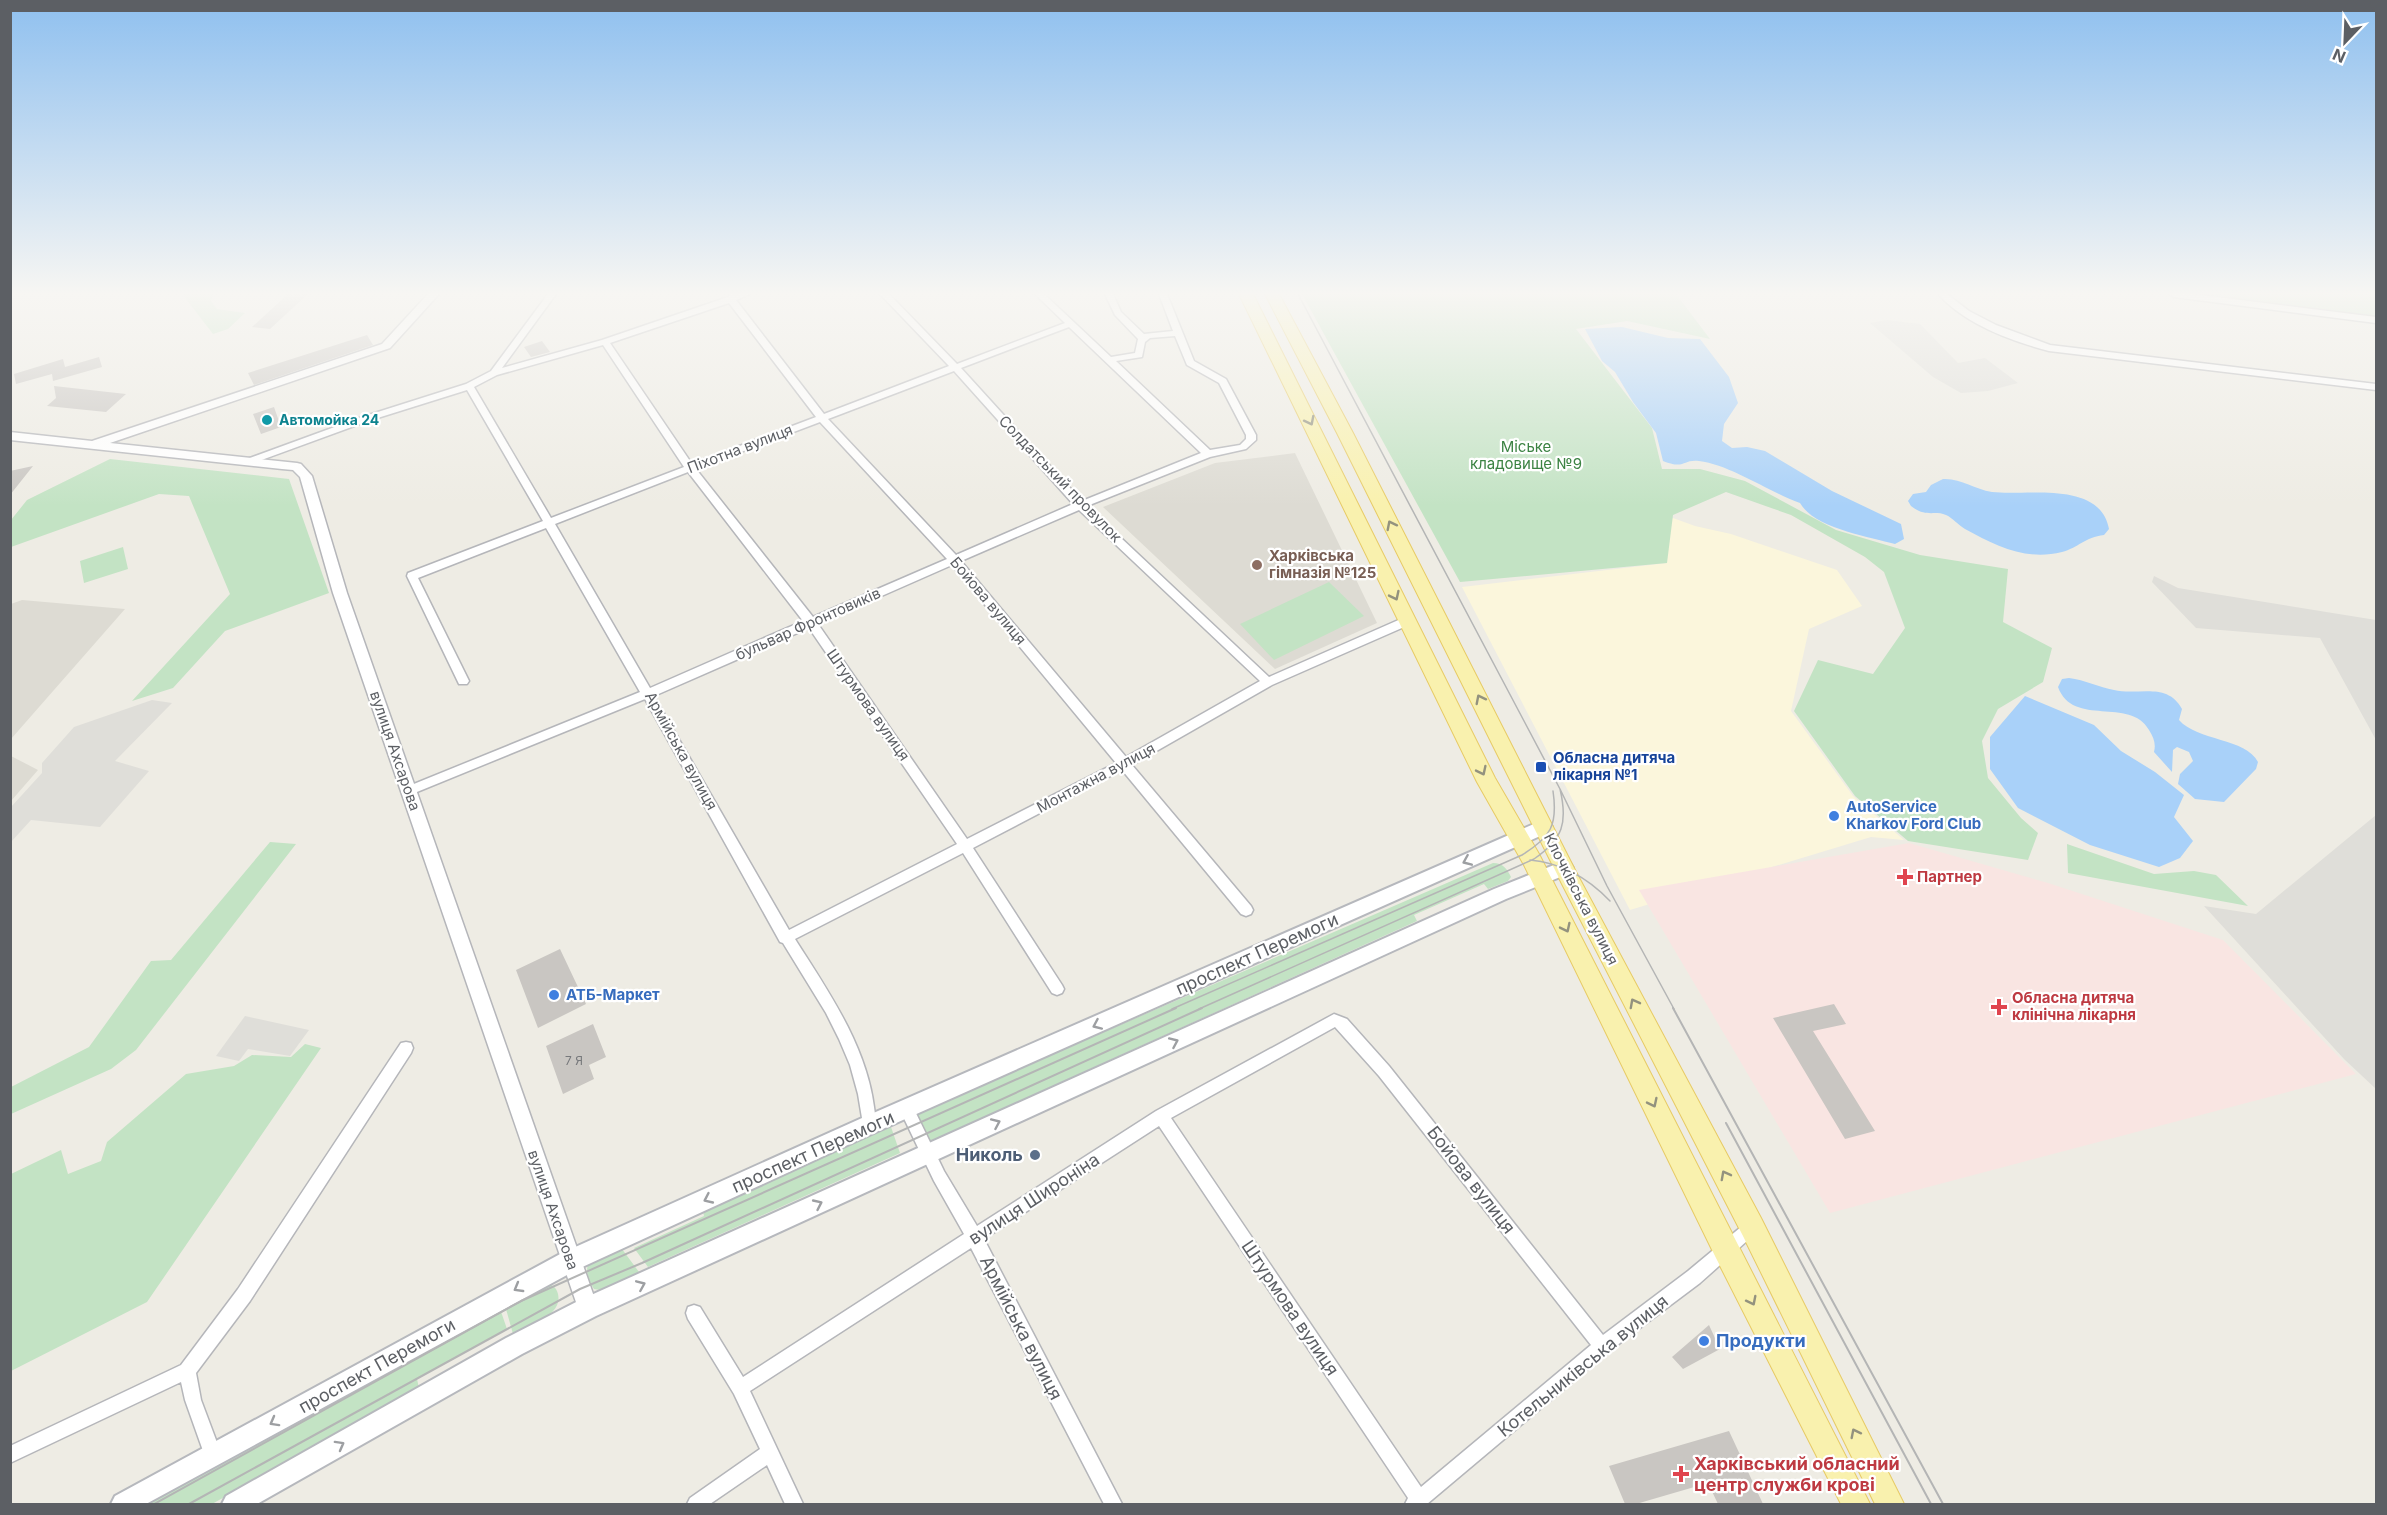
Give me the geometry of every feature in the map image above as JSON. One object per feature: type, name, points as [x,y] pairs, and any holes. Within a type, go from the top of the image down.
[{"type":"main road","name":"Клочківська вулиця","points":[[1281,365],[1487,782],[1540,876],[1725,1249],[1856,1504]]},
{"type":"main road","name":"Клочківська вулиця","points":[[1309,365],[1564,868],[1752,1227],[1890,1504]]},
{"type":"main road","name":"проспект Перемоги","points":[[123,1504],[570,1261],[869,1125],[1543,827]]},
{"type":"main road","points":[[234,1504],[514,1346],[588,1308],[1540,876],[1564,868]]},
{"type":"street","points":[[92,445],[330,365]]},
{"type":"street","points":[[494,373],[499,365]]},
{"type":"street","points":[[250,461],[365,419],[469,386],[494,373],[524,365]]},
{"type":"street","name":"Штурмова вулиця","points":[[620,365],[690,468],[811,623],[965,846],[1057,989]]},
{"type":"street","name":"Бойова вулиця","points":[[783,365],[822,418],[954,560],[1246,910]]},
{"type":"street","name":"Солдатський провулок","points":[[953,365],[1080,505],[1268,682]]},
{"type":"street","name":"Піхотна вулиця","points":[[463,681],[412,576],[961,365]]},
{"type":"street","points":[[1113,365],[1208,454]]},
{"type":"street","name":"бульвар Фронтовиків","points":[[408,791],[649,693],[1080,505],[1208,454],[1243,447],[1251,440],[1251,435],[1223,381],[1193,365]]},
{"type":"street","points":[[2189,365],[2376,387]]},
{"type":"street","name":"Армійська вулиця","points":[[469,386],[649,693],[785,938],[829,1006],[847,1039],[866,1089],[869,1125]]},
{"type":"street","name":"вулиця Ахсарова","points":[[10,436],[250,461],[297,468],[306,476],[340,593],[588,1308]]},
{"type":"street","name":"Монтажна вулиця","points":[[785,938],[1126,764],[1268,682],[1407,621]]},
{"type":"street","name":"Бойова вулиця","points":[[1334,1020],[1341,1023],[1384,1071],[1602,1346]]},
{"type":"street","name":"вулиця Широніна","points":[[740,1388],[1161,1116],[1334,1020]]},
{"type":"street","points":[[10,1455],[187,1371],[244,1295],[406,1048]]},
{"type":"street","name":"Армійська вулиця","points":[[907,1110],[1113,1504]]},
{"type":"street","name":"Штурмова вулиця","points":[[1161,1116],[1417,1502]]},
{"type":"street","name":"Котельниківська вулиця","points":[[1417,1502],[1602,1346],[1694,1277],[1752,1227]]},
{"type":"street","points":[[694,1313],[740,1388],[794,1504]]},
{"type":"street","points":[[187,1371],[193,1400],[213,1456]]},
{"type":"street","points":[[696,1504],[771,1452]]},
{"type":"shaded area","points":[[1919,365],[1994,365],[2018,383],[1988,391],[1961,393],[1933,377]]},
{"type":"shaded area","name":"Харківська гімназія №125","points":[[1295,453],[1377,623],[1275,669],[1103,507],[1215,463]]},
{"type":"shaded area","points":[[1673,518],[1695,526],[1731,534],[1837,570],[1862,606],[1809,629],[1791,711],[1853,796],[1904,840],[1871,837],[1630,910],[1462,587],[1667,563],[1657,523]]},
{"type":"shaded area","points":[[2154,576],[2178,588],[2376,620],[2376,740],[2320,638],[2196,628],[2152,582]]},
{"type":"shaded area","points":[[22,600],[125,609],[11,739],[11,604]]},
{"type":"shaded area","points":[[152,700],[172,703],[115,761],[149,771],[100,827],[31,820],[11,842],[11,807],[42,773],[42,763],[74,727]]},
{"type":"shaded area","points":[[10,756],[38,770],[11,801]]},
{"type":"shaded area","points":[[2376,815],[2376,1089],[2344,1059],[2204,906],[2256,914]]},
{"type":"shaded area","name":"Обласна дитяча клінічна лікарня","points":[[1909,843],[2048,883],[2223,940],[2356,1074],[1830,1213],[1639,890]]},
{"type":"shaded area","points":[[245,1016],[309,1030],[290,1056],[248,1049],[239,1061],[216,1056]]},
{"type":"green space","name":"Міське кладовище №9","points":[[1341,365],[1603,365],[1652,428],[1662,469],[1700,469],[1745,481],[1836,530],[1920,555],[2008,569],[2003,622],[2052,648],[2043,682],[1998,709],[1982,741],[1988,778],[2021,818],[2038,833],[2028,860],[1908,841],[1855,796],[1794,711],[1818,660],[1873,674],[1905,628],[1884,572],[1865,557],[1791,515],[1726,492],[1673,515],[1667,563],[1460,582]]},
{"type":"green space","points":[[110,459],[289,479],[329,593],[225,631],[173,688],[132,701],[230,594],[189,496],[159,494],[11,547],[11,520],[27,500]]},
{"type":"green space","points":[[123,547],[128,569],[84,583],[80,561]]},
{"type":"green space","points":[[1329,582],[1364,616],[1274,660],[1240,624]]},
{"type":"green space","points":[[270,842],[296,844],[136,1050],[111,1069],[11,1114],[11,1087],[89,1047],[151,961],[171,960]]},
{"type":"green space","points":[[2067,844],[2154,874],[2194,871],[2216,875],[2248,906],[2068,873]]},
{"type":"green space","points":[[1493,863],[1502,865],[1506,869],[1511,877],[1508,881],[1488,889],[1484,884],[1414,915],[1417,921],[929,1142],[917,1113]]},
{"type":"green space","points":[[305,1044],[321,1048],[147,1302],[11,1371],[11,1174],[61,1150],[68,1174],[101,1161],[107,1142],[186,1074],[234,1066],[252,1055],[291,1057]]},
{"type":"green space","points":[[891,1127],[900,1153],[648,1267],[634,1248],[704,1216],[702,1206]]},
{"type":"green space","points":[[619,1245],[639,1272],[600,1290],[594,1289],[587,1272],[588,1265],[596,1257]]},
{"type":"green space","points":[[544,1283],[553,1286],[557,1291],[558,1302],[555,1308],[535,1324],[513,1334],[504,1302]]},
{"type":"green space","points":[[498,1303],[507,1329],[417,1379],[419,1388],[212,1504],[133,1504]]},
{"type":"water","points":[[1606,365],[1720,365],[1729,377],[1738,403],[1724,424],[1722,441],[1732,448],[1747,447],[1765,451],[1832,491],[1901,524],[1904,539],[1895,544],[1857,535],[1829,525],[1807,512],[1800,503],[1724,468],[1699,461],[1676,465],[1663,461],[1656,433],[1615,372]]},
{"type":"water","points":[[1943,479],[1956,480],[1992,492],[2060,494],[2077,497],[2092,503],[2103,514],[2109,529],[2104,535],[2062,552],[2036,555],[2012,550],[1977,535],[1946,515],[1921,512],[1911,506],[1908,501],[1913,494],[1926,492],[1931,485]]},
{"type":"water","points":[[2069,678],[2114,690],[2151,691],[2168,695],[2176,700],[2182,709],[2179,720],[2187,727],[2243,748],[2258,762],[2256,769],[2224,802],[2195,799],[2178,784],[2180,774],[2193,761],[2189,752],[2177,747],[2173,750],[2172,772],[2154,752],[2155,744],[2152,736],[2140,720],[2116,712],[2088,710],[2065,699],[2058,687],[2062,679]]},
{"type":"water","points":[[2025,696],[2094,725],[2121,751],[2155,772],[2184,795],[2174,817],[2193,841],[2180,858],[2159,867],[2090,845],[2018,808],[1990,769],[1990,737]]},
{"type":"building","points":[[44,365],[64,365],[65,367],[73,365],[101,365],[102,367],[53,381],[52,374],[16,384],[14,374]]},
{"type":"building","points":[[274,365],[314,365],[254,385],[248,373]]},
{"type":"building","points":[[54,386],[126,394],[106,412],[47,406],[56,398]]},
{"type":"building","name":"Автомойка 24","points":[[274,407],[281,427],[261,434],[253,414]]},
{"type":"building","points":[[33,466],[10,495],[10,471]]},
{"type":"building","name":"АТБ-Маркет","points":[[560,949],[586,1004],[538,1028],[516,970]]},
{"type":"building","points":[[1834,1004],[1846,1024],[1813,1031],[1875,1131],[1845,1139],[1773,1018]]},
{"type":"building","points":[[593,1024],[606,1057],[589,1065],[594,1079],[563,1094],[546,1046]]},
{"type":"building","name":"Продукти","points":[[1709,1325],[1720,1349],[1683,1369],[1672,1357]]},
{"type":"building","name":"Харківський обласний центр служби крові","points":[[1729,1431],[1763,1504],[1718,1504],[1708,1483],[1636,1504],[1625,1504],[1609,1466]]},
{"type":"tram line","points":[[1335,365],[1560,789]]},
{"type":"tram line","points":[[1531,860],[1544,852],[1561,829],[1563,811],[1560,789]]},
{"type":"tram line","points":[[1560,789],[1607,886],[1674,1009]]},
{"type":"tram line","points":[[1172,1009],[1522,855],[1540,842],[1550,829],[1554,813],[1553,791]]},
{"type":"tram line","points":[[1199,1009],[1531,860]]},
{"type":"tram line","points":[[1531,860],[1553,864],[1574,873],[1593,885],[1610,901]]},
{"type":"tram line","points":[[154,1504],[521,1301],[1176,1008]]},
{"type":"tram line","points":[[189,1504],[580,1289],[642,1263],[1202,1008]]},
{"type":"tram line","points":[[1673,1008],[1943,1504]]},
{"type":"tram line","points":[[1726,1123],[1931,1504]]},
{"type":"place","name":"Автомойка 24","points":[[267,420]]},
{"type":"place","name":"Харківська гімназія №125","points":[[1257,565]]},
{"type":"place","name":"Обласна дитяча лікарня №1","points":[[1541,767]]},
{"type":"place","name":"AutoService Kharkov Ford Club","points":[[1834,816]]},
{"type":"place","name":"Партнер","points":[[1905,877]]},
{"type":"place","name":"АТБ-Маркет","points":[[554,995]]},
{"type":"place","name":"Обласна дитяча клінічна лікарня","points":[[1999,1007]]},
{"type":"place","name":"Николь","points":[[1035,1155]]},
{"type":"place","name":"Продукти","points":[[1704,1341]]},
{"type":"place","name":"Харківський обласний центр служби крові","points":[[1681,1474]]}]
